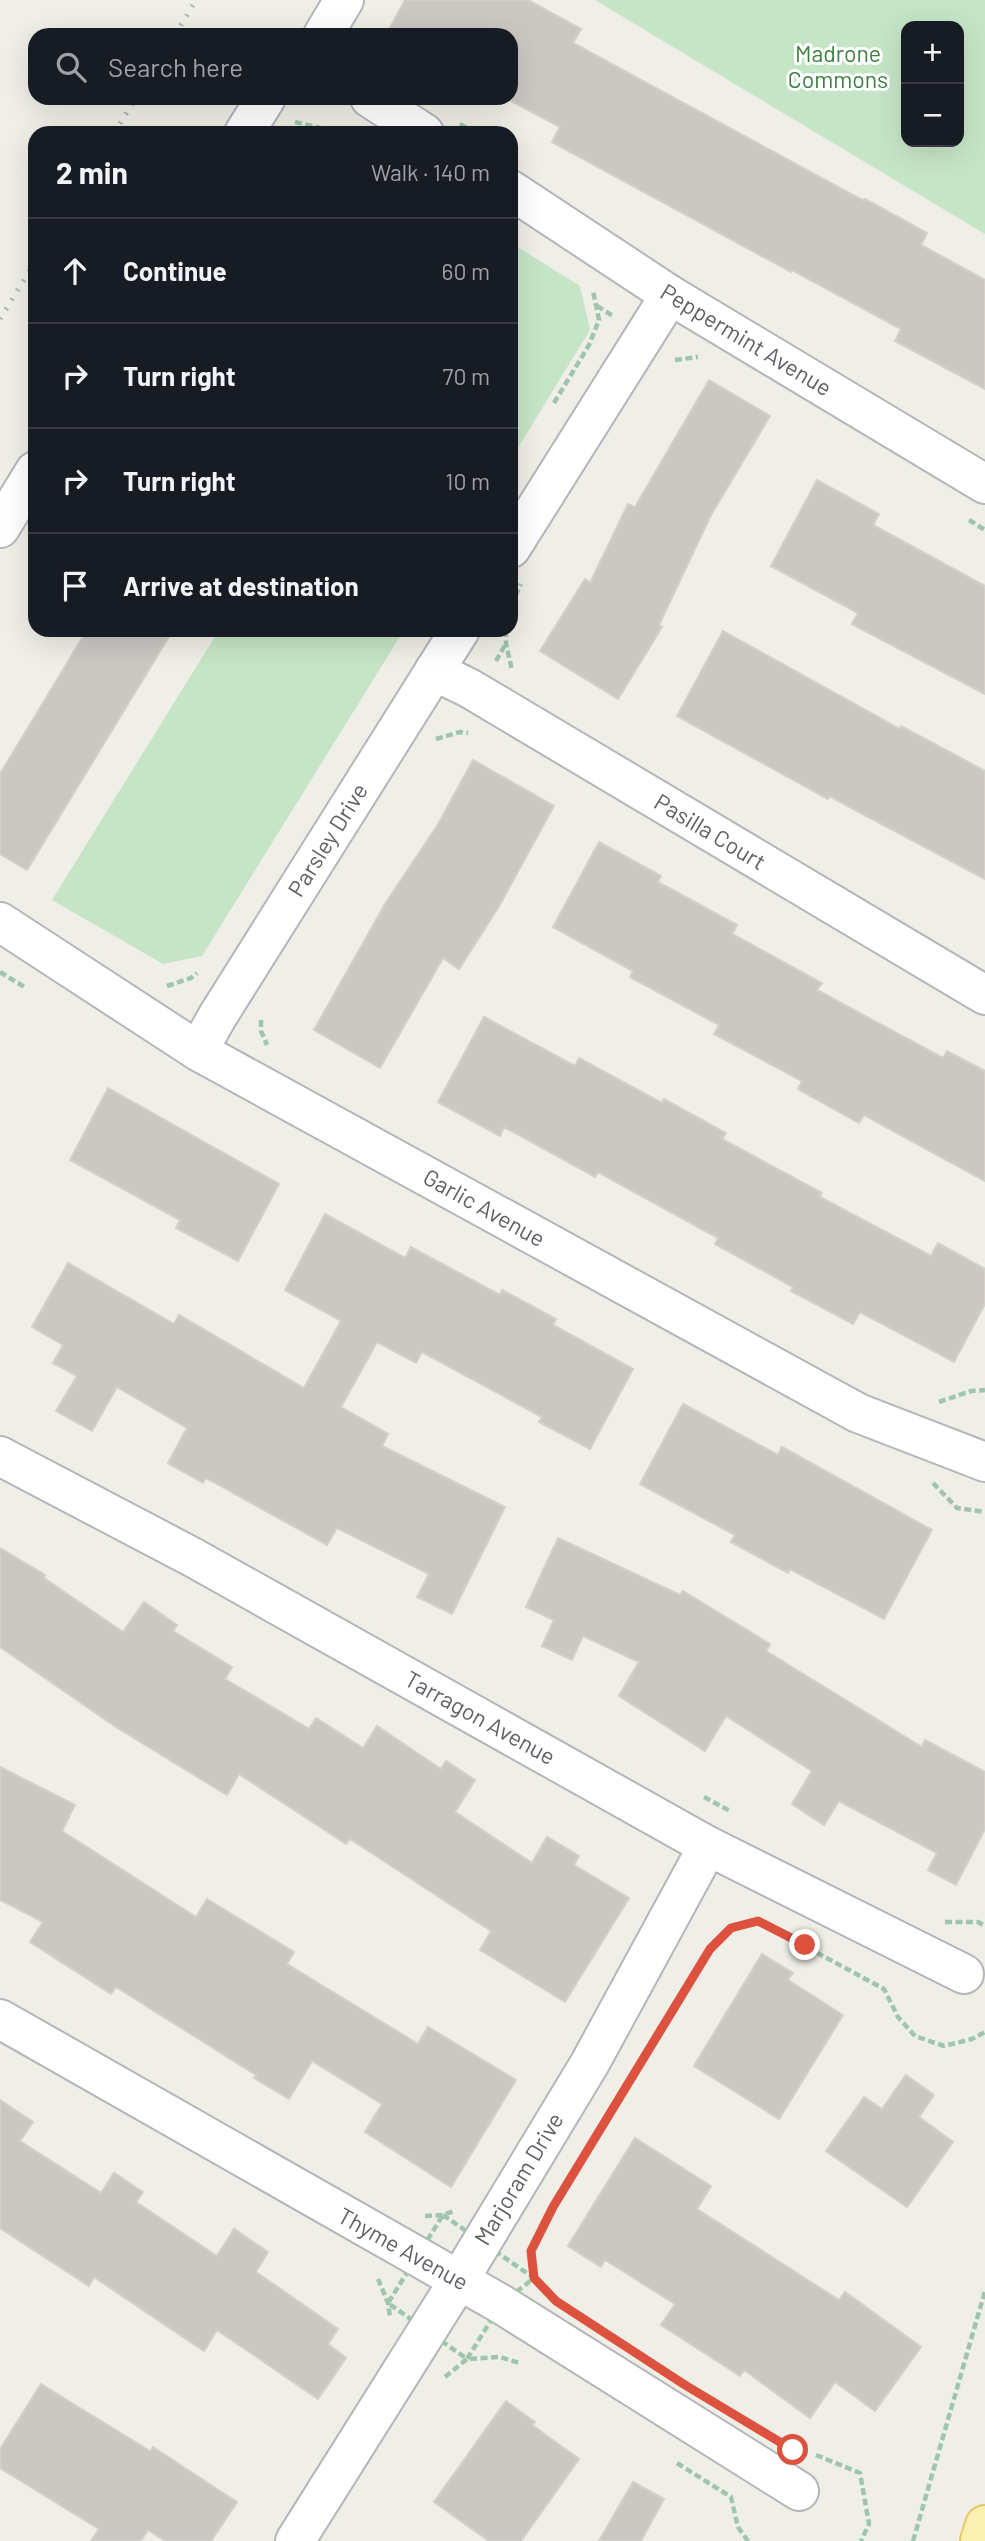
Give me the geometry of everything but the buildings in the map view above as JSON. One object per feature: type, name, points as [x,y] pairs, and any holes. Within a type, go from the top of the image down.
[{"type":"main road","points":[[980,2541],[985,2525]]},
{"type":"street","points":[[327,28],[344,0]]},
{"type":"street","points":[[381,105],[413,126]]},
{"type":"street","points":[[253,126],[276,109]]},
{"type":"street","name":"Peppermint Avenue","points":[[518,195],[670,295],[985,484]]},
{"type":"street","points":[[518,562],[670,295]]},
{"type":"street","points":[[0,528],[28,482]]},
{"type":"street","name":"Parsley Drive","points":[[198,1051],[456,637]]},
{"type":"street","name":"Pasilla Court","points":[[434,671],[469,688],[985,995]]},
{"type":"street","name":"Garlic Avenue","points":[[0,922],[198,1051],[858,1413],[985,1462]]},
{"type":"street","name":"Tarragon Avenue","points":[[0,1456],[194,1558],[708,1846],[964,1974]]},
{"type":"street","name":"Marjoram Drive","points":[[295,2541],[459,2280],[590,2063],[708,1846]]},
{"type":"street","name":"Thyme Avenue","points":[[0,2020],[459,2280],[799,2491]]},
{"type":"path","points":[[276,109],[323,126]]},
{"type":"path","points":[[547,414],[589,345],[599,320],[593,290],[584,284]]},
{"type":"path","points":[[670,360],[697,357],[706,361]]},
{"type":"path","points":[[961,516],[985,530]]},
{"type":"path","points":[[432,740],[460,732],[472,734]]},
{"type":"path","points":[[157,983],[169,986],[191,978],[206,966]]},
{"type":"path","points":[[261,1018],[261,1031],[268,1049]]},
{"type":"path","points":[[932,1403],[945,1402],[971,1391],[985,1390]]},
{"type":"path","points":[[542,2286],[534,2278],[531,2251],[553,2207],[710,1949],[731,1928],[758,1921],[884,1989],[898,2017],[915,2036],[944,2046],[972,2039],[985,2032]]},
{"type":"path","points":[[420,2216],[443,2215],[462,2209]]},
{"type":"path","points":[[372,2273],[380,2282],[388,2304],[391,2326]]},
{"type":"path","points":[[913,2541],[985,2291]]},
{"type":"path","points":[[440,2381],[467,2359],[500,2357],[526,2365]]},
{"type":"path","points":[[814,2454],[860,2473],[869,2524],[861,2541]]},
{"type":"path","points":[[674,2460],[731,2497],[738,2527],[748,2541]]},
{"type":"green space","name":"Madrone Commons","points":[[595,0],[985,0],[985,234]]},
{"type":"green space","points":[[518,247],[580,286],[590,330],[518,448]]},
{"type":"green space","points":[[215,637],[400,637],[202,956],[163,964],[52,900]]},
{"type":"railway","points":[[179,28],[196,0]]},
{"type":"railway","points":[[118,126],[132,105]]},
{"type":"railway","points":[[0,319],[28,273]]},
{"type":"route","points":[[793,2450],[685,2385],[556,2301],[534,2278],[531,2251],[553,2207],[710,1949],[731,1928],[758,1921],[805,1945]]}]
